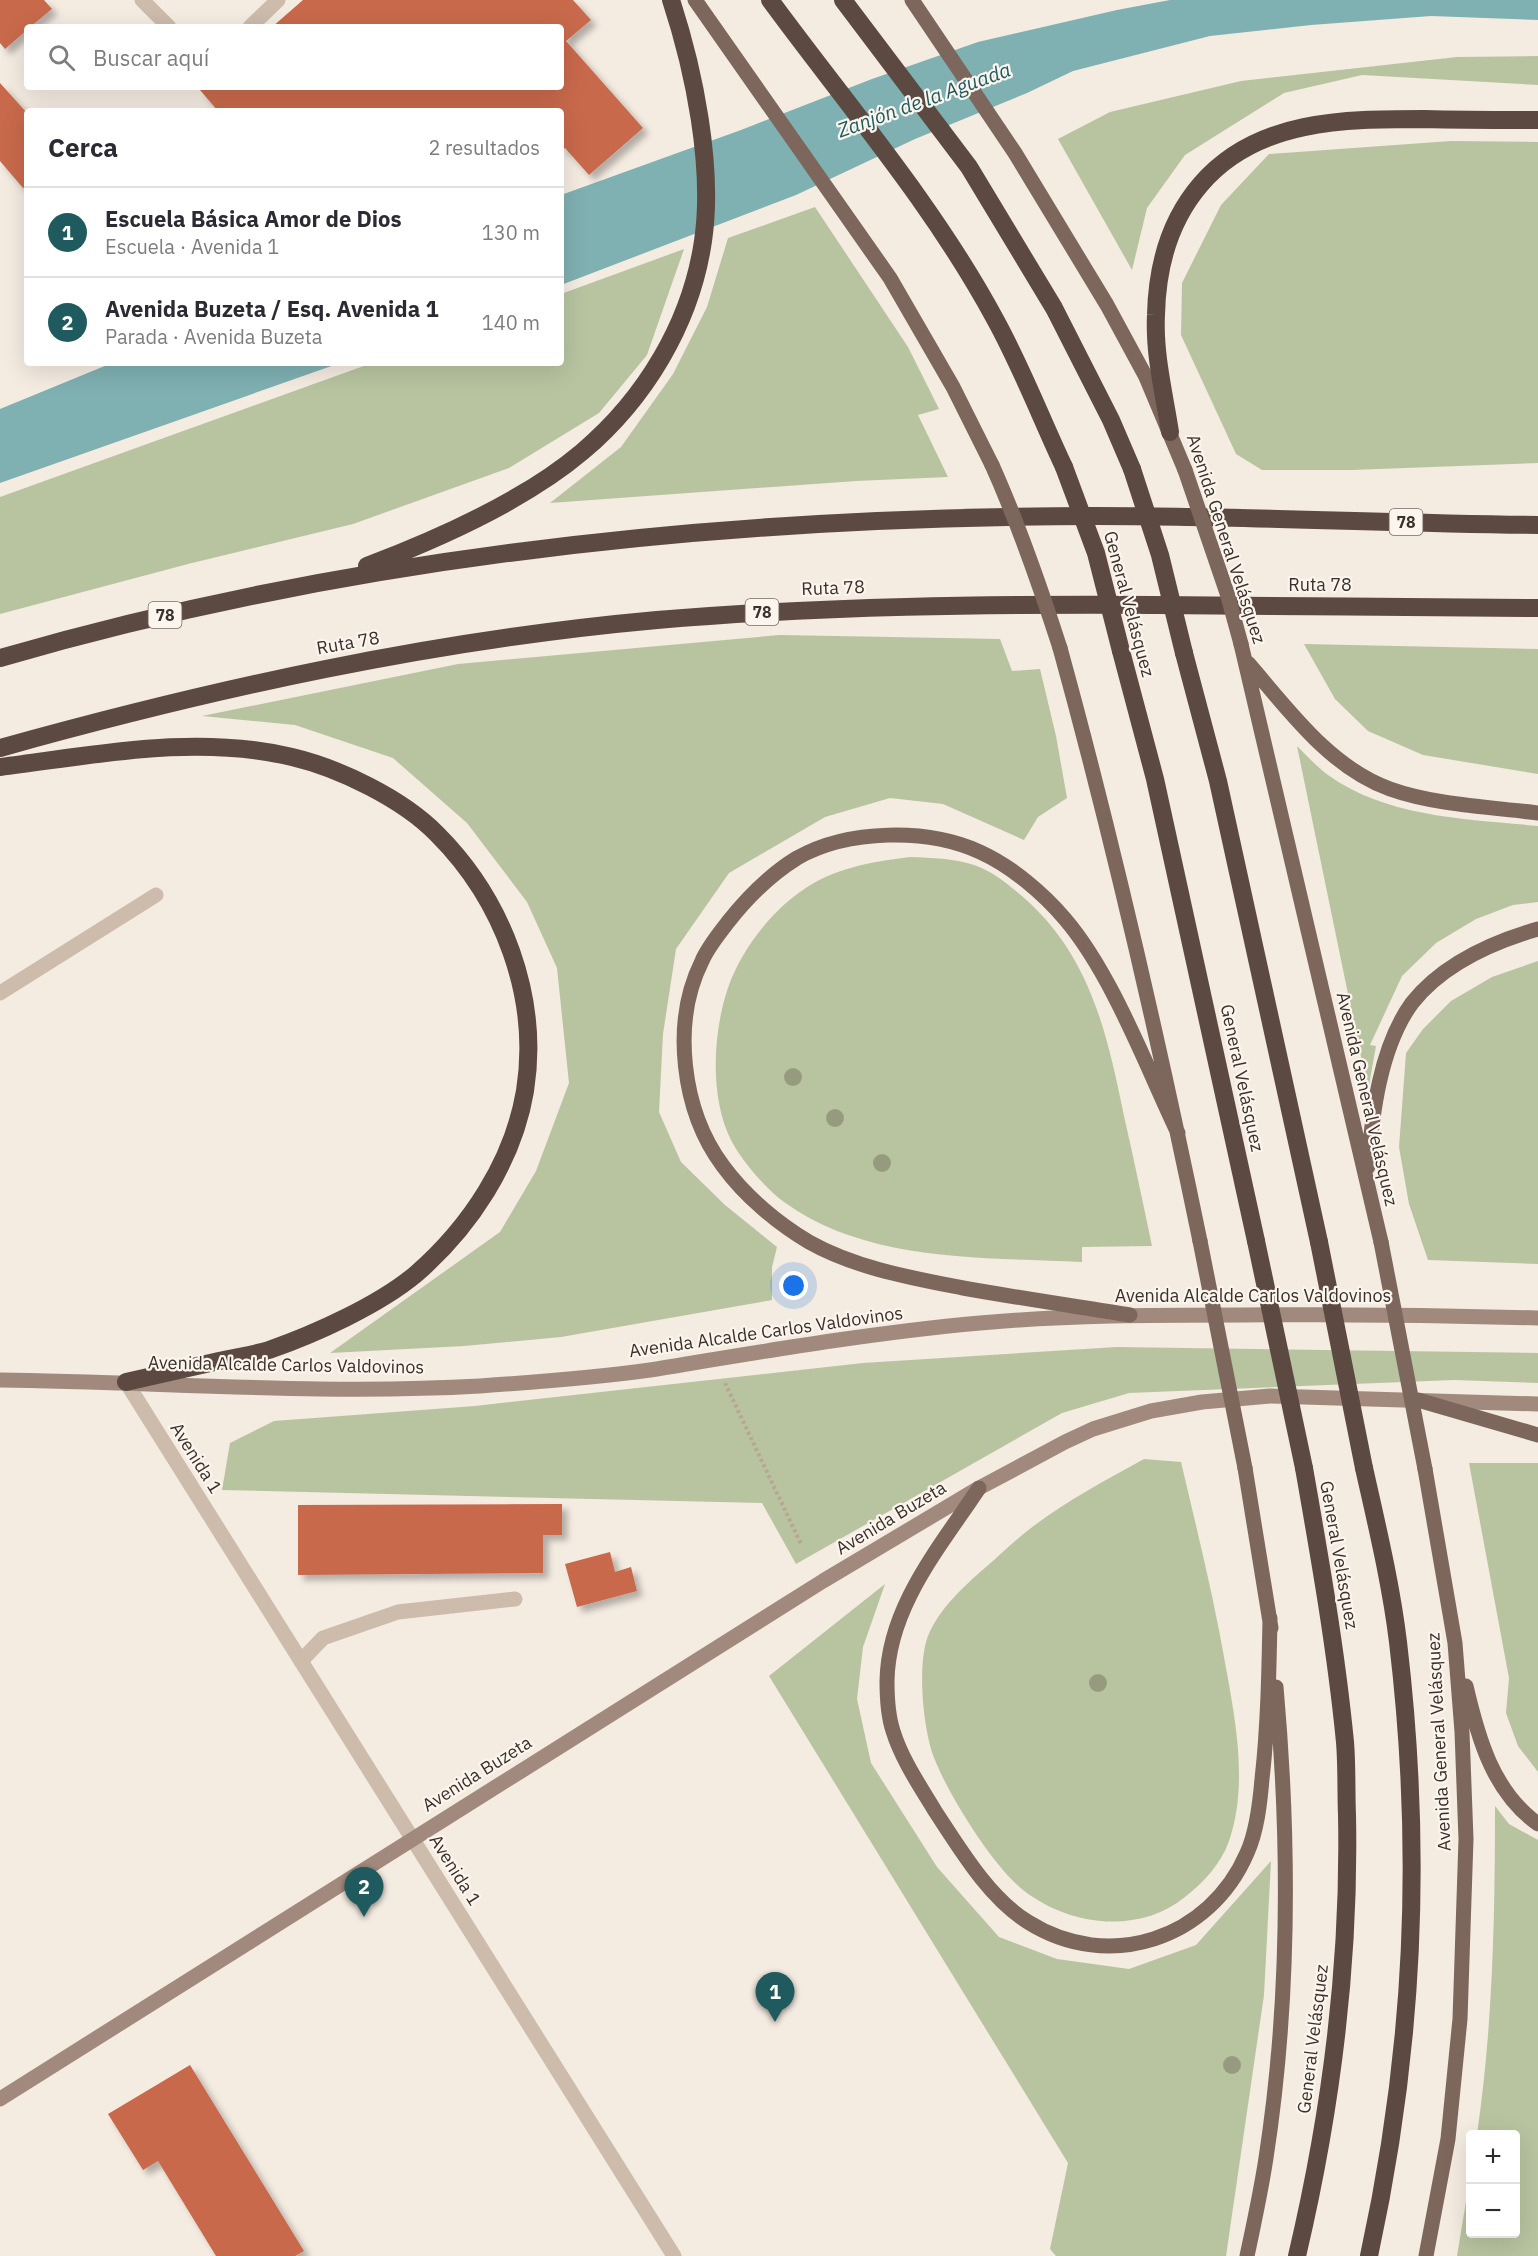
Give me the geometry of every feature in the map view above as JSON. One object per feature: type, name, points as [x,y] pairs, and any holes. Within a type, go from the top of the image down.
[{"type":"highway","points":[[332,580],[461,525],[547,478],[581,453],[613,423],[641,389],[665,352],[682,316],[695,279],[704,240],[706,200],[700,123],[688,59],[670,0]]},
{"type":"highway","name":"General Velásquez","points":[[770,0],[911,185],[995,319],[1064,467],[1096,554],[1155,779],[1304,1468],[1326,1593],[1345,1745],[1348,1851],[1345,1945],[1327,2110],[1297,2256]]},
{"type":"highway","points":[[843,0],[969,167],[1054,308],[1112,420],[1132,469],[1160,555],[1218,781],[1319,1242],[1383,1554],[1397,1640],[1408,1738],[1413,1869],[1408,1996],[1399,2089],[1385,2182],[1369,2256]]},
{"type":"highway","points":[[1170,432],[1156,347],[1155,314],[1162,258],[1178,216],[1192,194],[1227,158],[1270,136],[1332,121],[1368,119],[1538,120]]},
{"type":"highway","points":[[1509,525],[1538,515]]},
{"type":"highway","name":"78","points":[[0,658],[96,631],[332,580],[482,556],[632,538],[898,520],[1126,516],[1538,525]]},
{"type":"highway","name":"Ruta 78","points":[[0,748],[183,699],[298,674],[414,652],[654,620],[778,611],[902,606],[1538,608]]},
{"type":"highway","points":[[0,767],[149,749],[201,746],[251,749],[294,757],[325,768],[366,785],[406,810],[436,833],[464,865],[492,907],[508,942],[520,977],[528,1051],[525,1091],[513,1134],[492,1180],[475,1209],[446,1245],[414,1276],[377,1301],[326,1326],[268,1350],[126,1382]]},
{"type":"main road","points":[[695,0],[890,278],[924,334],[992,465],[1012,508],[1035,570],[1060,648],[1098,787],[1178,1133],[1245,1468],[1270,1618],[1285,1819],[1285,1961],[1273,2108],[1266,2159],[1247,2256]]},
{"type":"main road","name":"Avenida General Velásquez","points":[[912,0],[1015,153],[1107,305],[1146,377],[1185,470],[1227,593],[1246,661],[1381,1242],[1425,1469],[1455,1642],[1462,1732],[1466,1839],[1460,2019],[1448,2139],[1426,2256]]},
{"type":"main road","points":[[1246,661],[1309,733],[1333,755],[1360,774],[1390,789],[1424,797],[1460,804],[1538,813]]},
{"type":"main road","points":[[1130,1315],[967,1288],[891,1272],[849,1259],[810,1242],[777,1220],[749,1195],[723,1166],[706,1136],[694,1104],[686,1067],[685,1028],[689,994],[702,960],[744,902],[798,858],[828,846],[860,838],[897,835],[938,838],[981,852],[1040,894],[1065,919],[1092,957],[1118,1004],[1178,1133]]},
{"type":"main road","points":[[1366,1182],[1371,1122],[1382,1074],[1394,1036],[1412,1004],[1435,981],[1459,963],[1486,948],[1538,929]]},
{"type":"main road","name":"Avenida Alcalde Carlos Valdovinos","points":[[0,1380],[126,1382],[265,1388],[456,1387],[565,1380],[648,1370],[714,1358],[882,1334],[1054,1317],[1290,1314],[1538,1318]]},
{"type":"main road","points":[[1270,1618],[1266,1736],[1261,1793],[1248,1850],[1237,1874],[1221,1896],[1202,1914],[1180,1929],[1155,1939],[1129,1945],[1102,1946],[1076,1942],[1051,1934],[1028,1922],[1007,1906],[962,1854],[904,1756],[892,1730],[887,1681],[889,1657],[902,1610],[979,1488],[1065,1442],[1103,1426],[1151,1411],[1202,1402],[1270,1396],[1538,1404]]},
{"type":"main road","points":[[1418,1400],[1538,1434]]},
{"type":"main road","name":"Avenida Buzeta","points":[[0,2099],[823,1581],[979,1488]]},
{"type":"main road","points":[[1455,1642],[1482,1746],[1508,1796],[1521,1812],[1538,1824]]},
{"type":"street","points":[[142,0],[166,24]]},
{"type":"street","points":[[252,24],[278,0]]},
{"type":"street","points":[[0,993],[156,895]]},
{"type":"street","name":"Avenida 1","points":[[126,1382],[674,2256]]},
{"type":"street","points":[[301,1661],[323,1638],[398,1612],[515,1599]]},
{"type":"path","points":[[714,1358],[801,1544]]},
{"type":"green space","points":[[1538,56],[1538,85],[1362,75],[1284,93],[1185,155],[1147,208],[1132,270],[1058,139],[1110,112],[1241,81],[1457,57]]},
{"type":"green space","points":[[1451,141],[1538,142],[1538,463],[1352,470],[1262,470],[1236,454],[1181,335],[1182,283],[1221,205],[1269,154]]},
{"type":"green space","points":[[815,207],[908,347],[939,409],[918,415],[948,477],[856,481],[550,503],[621,447],[673,374],[707,307],[728,238]]},
{"type":"green space","points":[[684,249],[647,355],[599,413],[509,468],[353,524],[188,564],[0,614],[0,497],[364,366],[564,366],[564,293]]},
{"type":"green space","points":[[780,635],[1000,639],[1012,671],[1040,669],[1056,736],[1067,798],[1038,817],[1024,840],[943,804],[890,798],[825,817],[729,873],[676,949],[663,1034],[659,1112],[681,1162],[725,1205],[777,1247],[772,1267],[772,1300],[561,1337],[464,1346],[330,1353],[500,1232],[536,1171],[569,1083],[557,968],[527,902],[467,823],[393,758],[295,725],[202,716],[458,664]]},
{"type":"green space","points":[[1304,644],[1538,649],[1538,774],[1423,755],[1368,731],[1335,699]]},
{"type":"green space","points":[[1297,746],[1328,775],[1376,800],[1429,814],[1538,826],[1538,902],[1513,905],[1476,919],[1436,943],[1402,976],[1370,1045],[1376,1046],[1368,1091]]},
{"type":"green space","points":[[910,857],[958,861],[987,871],[1023,897],[1046,920],[1065,944],[1080,970],[1102,1026],[1118,1085],[1152,1246],[1082,1247],[1082,1262],[966,1257],[889,1246],[852,1236],[817,1222],[784,1202],[762,1182],[735,1148],[719,1104],[716,1063],[719,1022],[729,985],[741,959],[767,922],[789,901],[813,884],[852,867]]},
{"type":"green space","points":[[1538,961],[1538,1264],[1428,1260],[1409,1204],[1399,1147],[1406,1053],[1423,1029],[1451,1001],[1492,977]]},
{"type":"green space","points":[[1117,1347],[1538,1353],[1538,1383],[1454,1380],[1129,1393],[1062,1413],[796,1564],[762,1503],[222,1490],[230,1443],[274,1421],[475,1406],[863,1363]]},
{"type":"green space","points":[[1144,1459],[1181,1462],[1211,1590],[1230,1689],[1238,1754],[1238,1798],[1235,1820],[1226,1849],[1217,1865],[1199,1885],[1166,1909],[1146,1917],[1125,1921],[1104,1921],[1061,1912],[1041,1902],[1011,1879],[985,1846],[959,1808],[933,1755],[924,1712],[923,1663],[928,1636],[933,1626],[945,1607],[969,1582],[1044,1518],[1086,1491]]},
{"type":"green space","points":[[1469,1463],[1538,1463],[1538,1772],[1518,1746],[1506,1713],[1509,1678]]},
{"type":"green space","points":[[885,1584],[863,1647],[857,1699],[871,1763],[937,1867],[999,1937],[1057,1959],[1129,1969],[1196,1945],[1271,1861],[1264,1995],[1226,2256],[1056,2256],[1050,2249],[1068,2163],[769,1676]]},
{"type":"green space","points":[[1495,1806],[1509,1824],[1538,1840],[1538,2256],[1457,2256],[1466,2201],[1466,2238],[1520,2238],[1520,2130],[1477,2130],[1487,2052]]},
{"type":"water","name":"Zanjón de la Aguada","points":[[1170,0],[1538,0],[1538,20],[1431,16],[1311,25],[1210,36],[1073,71],[1027,93],[915,139],[796,195],[564,284],[564,194],[978,42]]},
{"type":"water","points":[[105,366],[332,366],[0,483],[0,409]]},
{"type":"building","points":[[0,0],[44,0],[52,9],[34,24],[24,24],[24,33],[5,49],[0,43]]},
{"type":"building","points":[[303,0],[573,0],[591,20],[566,41],[643,128],[589,175],[564,149],[564,108],[215,108],[200,90],[564,90],[564,24],[275,24]]},
{"type":"building","points":[[0,83],[24,110],[24,187],[0,161]]},
{"type":"building","points":[[562,1504],[562,1535],[543,1535],[543,1573],[298,1575],[298,1505]]},
{"type":"building","points":[[610,1552],[615,1572],[631,1567],[637,1591],[577,1607],[565,1564]]},
{"type":"building","points":[[190,2065],[304,2251],[295,2256],[216,2256],[158,2161],[143,2170],[108,2114]]},
{"type":"place","name":"Avenida Buzeta / Esq. Avenida 1","points":[[364,1917]]},
{"type":"place","name":"Escuela Básica Amor de Dios","points":[[775,2022]]}]
